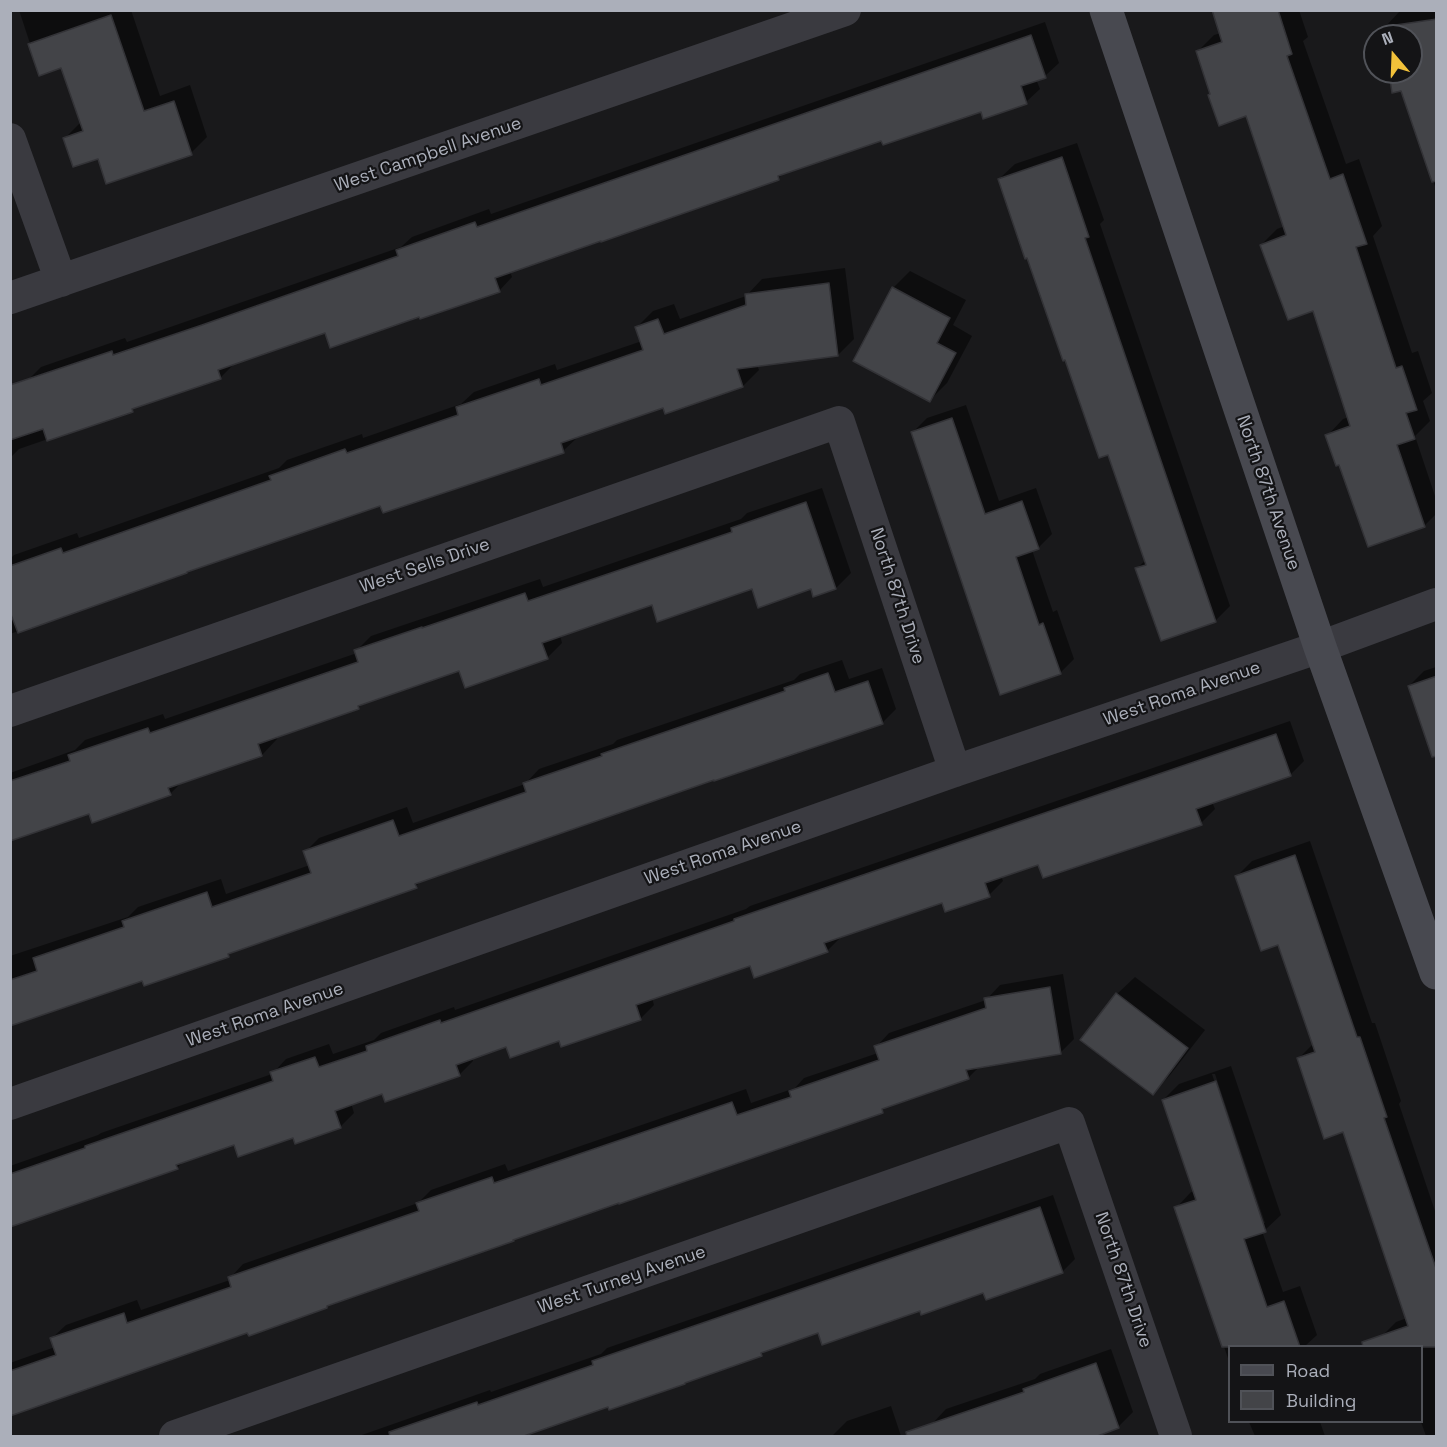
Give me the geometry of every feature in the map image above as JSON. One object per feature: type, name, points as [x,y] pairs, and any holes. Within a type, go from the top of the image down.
[{"type":"street","name":"West Campbell Avenue","points":[[10,298],[845,10]]},
{"type":"street","name":"North 87th Avenue","points":[[1106,10],[1320,647],[1437,973]]},
{"type":"street","points":[[10,139],[61,281]]},
{"type":"street","name":"West Sells Drive","points":[[10,711],[839,422]]},
{"type":"street","name":"North 87th Drive","points":[[839,422],[955,771]]},
{"type":"street","name":"West Roma Avenue","points":[[10,1104],[955,771],[1320,647],[1437,604]]},
{"type":"street","name":"North 87th Drive","points":[[1069,1123],[1176,1437]]},
{"type":"street","name":"West Turney Avenue","points":[[175,1437],[1069,1123]]},
{"type":"building","points":[[1212,10],[1278,10],[1292,54],[1287,56],[1330,179],[1343,174],[1367,244],[1356,247],[1396,368],[1402,366],[1417,410],[1406,413],[1415,439],[1397,445],[1425,527],[1368,547],[1339,465],[1336,466],[1325,435],[1350,426],[1313,311],[1288,320],[1260,245],[1286,235],[1246,116],[1219,126],[1208,95],[1210,94],[1196,51],[1222,42]]},
{"type":"building","points":[[111,15],[144,111],[174,101],[192,155],[106,184],[98,159],[73,167],[63,138],[83,131],[61,68],[39,76],[28,44]]},
{"type":"building","points":[[1437,19],[1437,181],[1432,182],[1401,91],[1392,93],[1391,84],[1423,84],[1423,24],[1403,24]]},
{"type":"building","points":[[1031,35],[1046,78],[1021,86],[1027,104],[983,119],[981,112],[883,145],[881,141],[778,176],[779,180],[495,278],[500,292],[420,319],[419,317],[330,348],[325,333],[218,370],[221,379],[132,409],[133,412],[47,441],[43,429],[10,440],[10,385],[112,351],[113,355],[202,325],[398,256],[396,250],[475,222],[477,227]]},
{"type":"building","points":[[1062,157],[1089,237],[1085,238],[1216,622],[1161,641],[1135,568],[1146,565],[1108,455],[1099,458],[1065,360],[1063,361],[1027,258],[1025,259],[998,179]]},
{"type":"building","points":[[829,283],[838,356],[737,369],[743,387],[665,414],[663,408],[561,443],[564,453],[383,513],[380,506],[18,633],[10,612],[10,566],[61,548],[63,553],[271,480],[269,476],[345,449],[347,453],[458,415],[456,407],[539,379],[541,385],[643,350],[635,327],[658,319],[664,334],[746,305],[745,294]]},
{"type":"building","points":[[892,287],[950,318],[937,343],[956,353],[930,402],[853,361]]},
{"type":"building","points":[[952,418],[985,514],[1022,501],[1039,549],[1016,557],[1039,625],[1043,623],[1061,674],[1000,695],[911,432]]},
{"type":"building","points":[[806,502],[836,589],[813,597],[811,589],[758,608],[752,589],[657,622],[652,605],[542,643],[548,659],[465,688],[459,671],[258,744],[262,756],[168,788],[171,795],[92,823],[89,814],[10,841],[10,781],[70,761],[68,755],[148,728],[150,733],[358,662],[354,650],[525,593],[528,601],[732,532],[731,528]]},
{"type":"building","points":[[828,673],[835,692],[868,681],[883,724],[415,884],[417,888],[228,954],[229,957],[144,986],[142,981],[10,1026],[10,980],[37,971],[33,958],[124,927],[122,921],[207,892],[212,907],[311,873],[303,851],[393,820],[399,836],[526,792],[523,783],[785,691],[784,688]]},
{"type":"building","points":[[1437,676],[1437,756],[1432,757],[1408,686]]},
{"type":"building","points":[[1276,734],[1291,776],[1196,809],[1202,825],[1043,878],[1038,865],[985,883],[990,897],[945,912],[942,903],[824,943],[828,952],[754,978],[750,966],[636,1005],[641,1020],[561,1047],[559,1041],[510,1058],[506,1047],[456,1065],[460,1076],[385,1102],[382,1094],[335,1111],[341,1128],[295,1144],[293,1138],[238,1157],[234,1145],[176,1165],[178,1169],[10,1227],[10,1174],[273,1081],[270,1072],[315,1057],[319,1067],[367,1051],[366,1046],[440,1020],[441,1023],[734,921],[734,919]]},
{"type":"building","points":[[1295,855],[1357,1037],[1360,1037],[1387,1117],[1384,1118],[1437,1271],[1437,1347],[1363,1345],[1362,1342],[1408,1326],[1343,1132],[1324,1139],[1297,1058],[1315,1052],[1278,945],[1261,951],[1235,876]]},
{"type":"building","points":[[1050,987],[1061,1054],[966,1070],[969,1079],[882,1109],[883,1113],[513,1240],[249,1336],[247,1333],[10,1416],[10,1371],[56,1355],[50,1338],[124,1313],[127,1323],[231,1287],[228,1277],[419,1211],[416,1203],[492,1177],[494,1183],[732,1102],[737,1115],[791,1097],[789,1091],[879,1060],[874,1046],[986,1008],[984,998]]},
{"type":"building","points":[[1116,993],[1188,1048],[1153,1095],[1080,1040]]},
{"type":"building","points":[[1216,1081],[1266,1232],[1244,1239],[1267,1307],[1284,1301],[1299,1345],[1228,1345],[1228,1347],[1222,1347],[1174,1207],[1196,1200],[1162,1100]]},
{"type":"building","points":[[1040,1207],[1063,1273],[986,1300],[983,1293],[921,1315],[920,1311],[822,1345],[818,1333],[685,1384],[521,1437],[390,1437],[389,1432],[477,1402],[478,1405],[593,1365],[592,1361]]},
{"type":"building","points":[[1096,1363],[1119,1428],[1095,1437],[907,1437],[906,1432],[1024,1392],[1023,1389]]}]
